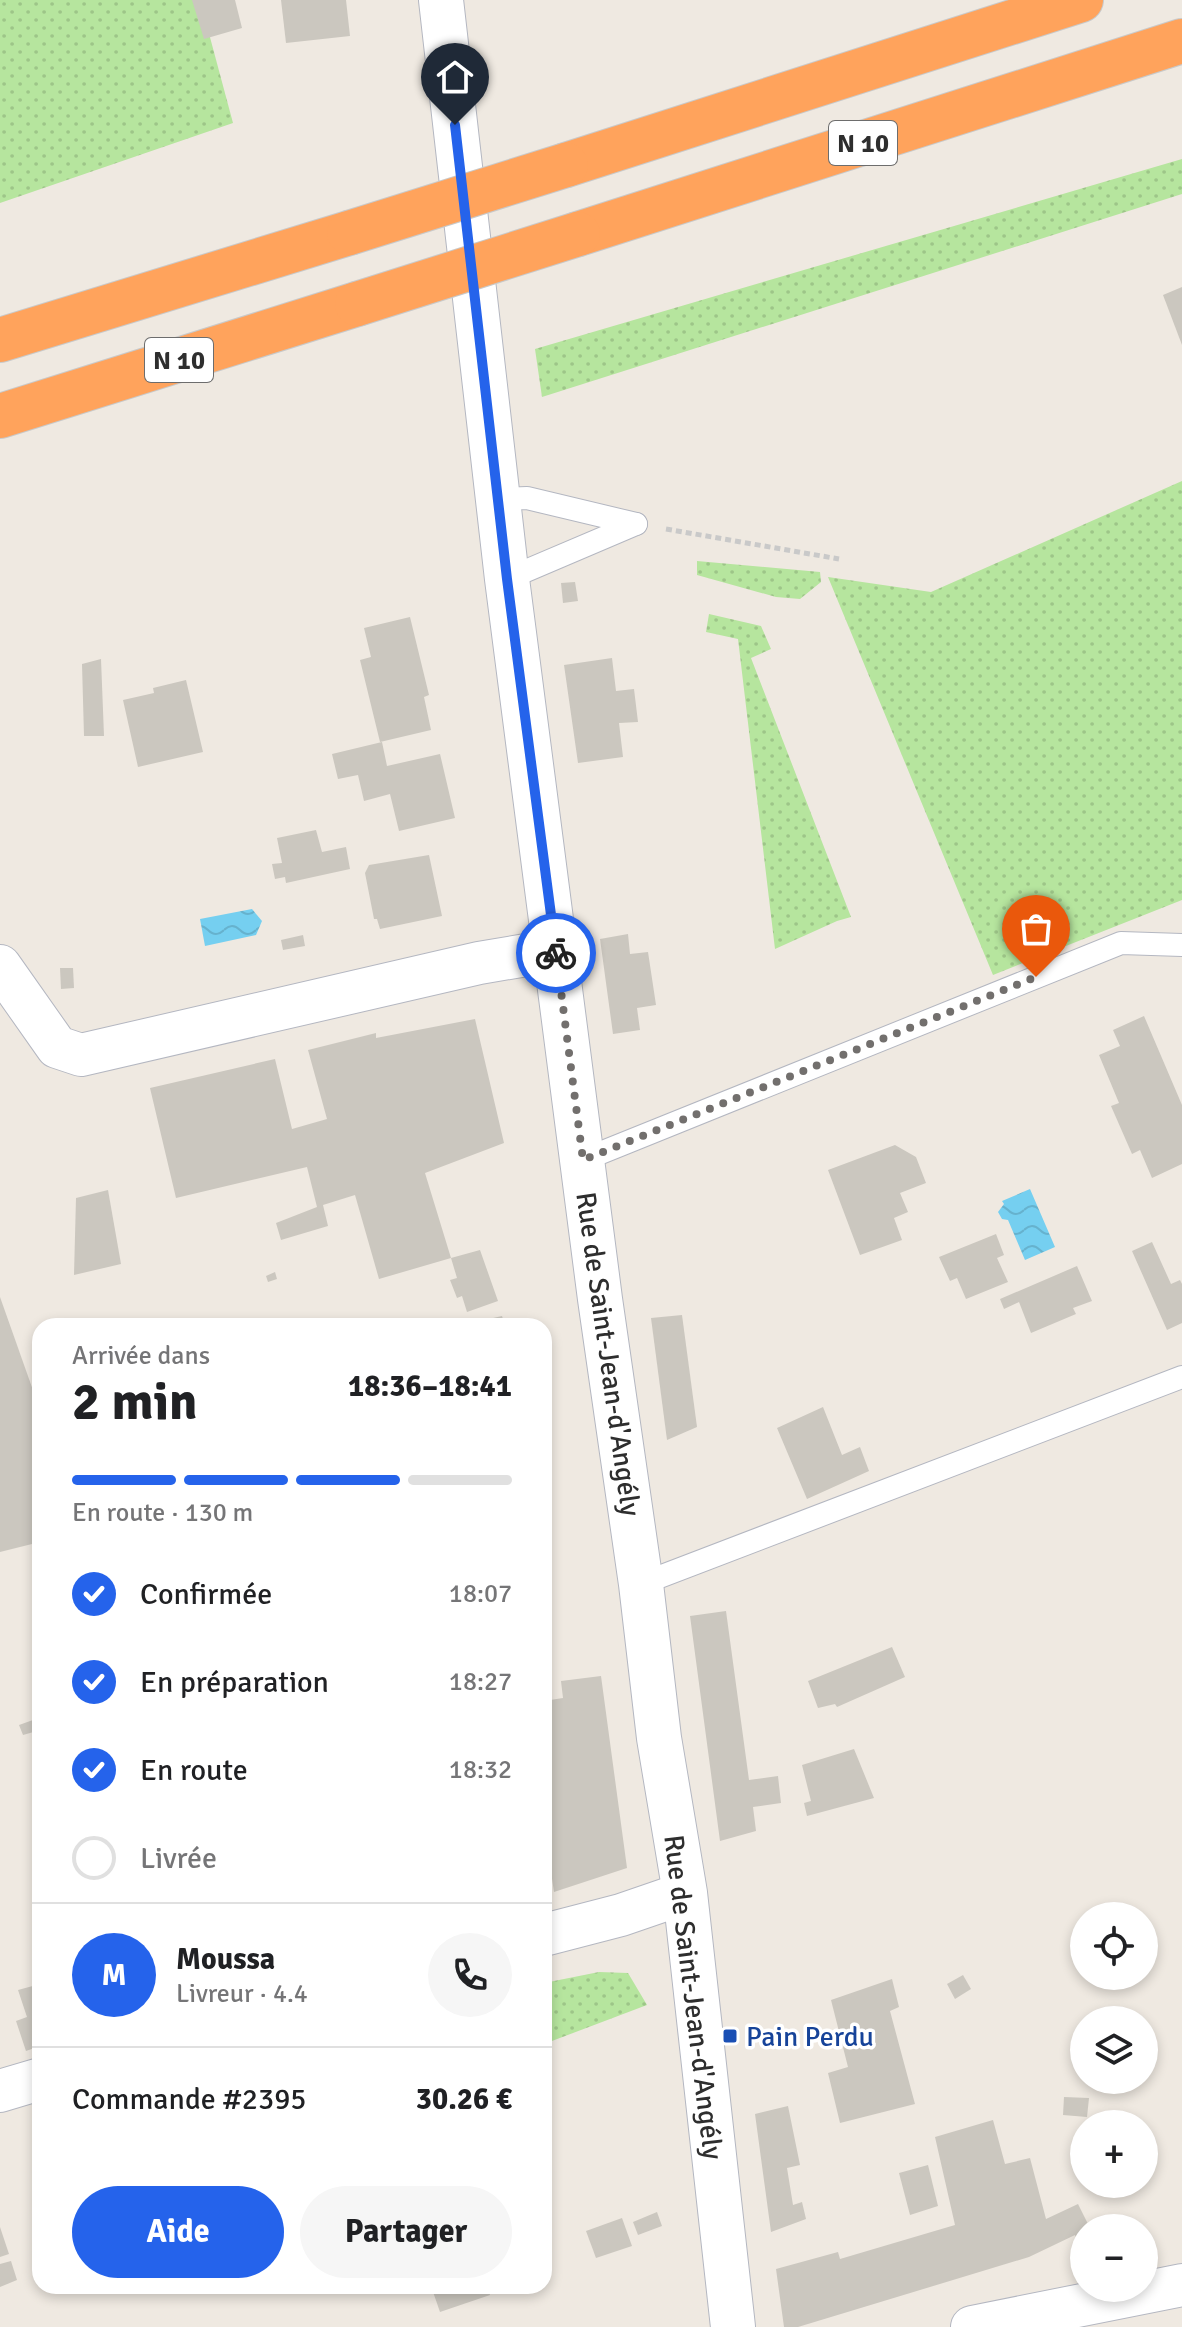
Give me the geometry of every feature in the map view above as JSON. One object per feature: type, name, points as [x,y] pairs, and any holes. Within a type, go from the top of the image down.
[{"type":"highway","name":"N 10","points":[[0,340],[566,165],[1081,0]]},
{"type":"highway","name":"N 10","points":[[0,416],[1182,41]]},
{"type":"main road","name":"Rue de Saint-Jean-d'Angély","points":[[441,0],[507,579],[659,1738],[685,1893],[733,2327]]},
{"type":"street","points":[[0,966],[57,1047],[81,1055],[479,963],[556,950]]},
{"type":"street","points":[[552,1933],[621,1915],[685,1893]]},
{"type":"street","points":[[0,2091],[32,2081]]},
{"type":"street","points":[[972,2327],[1182,2285]]},
{"type":"lane","points":[[497,499],[527,498],[636,524]]},
{"type":"lane","points":[[507,579],[636,524]]},
{"type":"lane","points":[[583,1160],[1121,943],[1182,945]]},
{"type":"lane","points":[[641,1584],[1182,1377]]},
{"type":"path","points":[[636,524],[839,559]]},
{"type":"green space","points":[[0,0],[200,0],[233,123],[0,203]]},
{"type":"green space","points":[[1182,159],[1182,194],[542,397],[535,349]]},
{"type":"green space","points":[[1182,481],[1182,900],[993,975],[828,577],[931,592]]},
{"type":"green space","points":[[697,561],[820,572],[821,582],[800,599],[776,597],[697,575]]},
{"type":"green space","points":[[709,614],[761,626],[771,649],[751,658],[851,917],[775,949],[738,639],[706,632]]},
{"type":"green space","points":[[599,1972],[628,1973],[647,2005],[552,2041],[552,1981]]},
{"type":"water","points":[[252,909],[262,921],[256,935],[205,946],[200,919]]},
{"type":"water","points":[[1030,1189],[1055,1247],[1025,1260],[1008,1220],[1002,1219],[998,1212],[1004,1204],[1002,1201]]},
{"type":"building","points":[[192,0],[235,0],[242,28],[204,39]]},
{"type":"building","points":[[281,0],[346,0],[350,36],[286,43]]},
{"type":"building","points":[[1182,287],[1182,345],[1163,295]]},
{"type":"building","points":[[575,582],[578,601],[563,603],[561,583]]},
{"type":"building","points":[[410,617],[429,695],[424,697],[431,730],[380,742],[360,660],[371,657],[364,628]]},
{"type":"building","points":[[612,658],[616,691],[634,689],[638,722],[619,723],[623,757],[578,763],[564,665]]},
{"type":"building","points":[[101,659],[104,736],[84,736],[82,664]]},
{"type":"building","points":[[186,680],[203,752],[138,767],[123,700],[154,693],[153,688]]},
{"type":"building","points":[[382,742],[387,766],[440,754],[455,818],[399,831],[390,794],[364,801],[358,775],[338,779],[332,754]]},
{"type":"building","points":[[316,830],[322,852],[346,847],[350,869],[286,883],[285,877],[275,879],[272,864],[282,863],[277,838]]},
{"type":"building","points":[[429,855],[442,916],[380,929],[377,919],[374,919],[365,873],[369,865]]},
{"type":"building","points":[[628,934],[630,954],[648,952],[656,1005],[637,1008],[640,1030],[613,1034],[600,939]]},
{"type":"building","points":[[303,935],[305,946],[283,950],[281,940]]},
{"type":"building","points":[[60,968],[73,968],[74,988],[61,989]]},
{"type":"building","points":[[1144,1016],[1182,1105],[1182,1164],[1152,1178],[1140,1150],[1132,1154],[1111,1106],[1119,1103],[1099,1055],[1120,1046],[1113,1030]]},
{"type":"building","points":[[475,1019],[504,1143],[425,1173],[451,1258],[379,1279],[355,1195],[323,1205],[328,1226],[281,1240],[276,1223],[317,1207],[307,1167],[176,1198],[150,1088],[275,1059],[292,1129],[327,1119],[308,1050],[376,1033],[376,1038]]},
{"type":"building","points":[[895,1145],[916,1157],[926,1183],[900,1193],[908,1212],[894,1218],[902,1240],[860,1255],[828,1170]]},
{"type":"building","points":[[108,1190],[121,1264],[74,1275],[76,1198]]},
{"type":"building","points":[[996,1234],[1004,1255],[997,1258],[1008,1282],[966,1299],[957,1278],[950,1281],[939,1257]]},
{"type":"building","points":[[1152,1242],[1171,1284],[1180,1280],[1182,1284],[1182,1323],[1167,1330],[1132,1251]]},
{"type":"building","points":[[480,1250],[498,1301],[467,1312],[462,1296],[457,1298],[450,1280],[457,1278],[451,1258]]},
{"type":"building","points":[[1077,1266],[1092,1301],[1073,1308],[1076,1314],[1031,1333],[1019,1302],[1004,1309],[1000,1299]]},
{"type":"building","points":[[275,1272],[277,1279],[268,1282],[266,1276]]},
{"type":"building","points":[[0,1297],[32,1387],[32,1544],[0,1552]]},
{"type":"building","points":[[682,1315],[697,1427],[667,1440],[651,1318]]},
{"type":"building","points":[[823,1407],[842,1455],[860,1447],[869,1471],[807,1499],[777,1428]]},
{"type":"building","points":[[726,1611],[749,1780],[778,1776],[781,1803],[753,1807],[756,1831],[720,1841],[690,1616]]},
{"type":"building","points":[[892,1647],[905,1677],[837,1707],[835,1704],[818,1708],[808,1681]]},
{"type":"building","points":[[601,1676],[627,1868],[554,1892],[552,1700],[563,1698],[561,1681]]},
{"type":"building","points":[[32,1720],[32,1732],[23,1735],[19,1725]]},
{"type":"building","points":[[854,1749],[874,1798],[807,1816],[804,1803],[811,1801],[802,1765]]},
{"type":"building","points":[[963,1975],[971,1989],[955,1999],[947,1984]]},
{"type":"building","points":[[892,1979],[899,2007],[890,2011],[915,2104],[840,2123],[828,2073],[848,2067],[831,2000]]},
{"type":"building","points":[[32,1986],[32,2049],[26,2051],[16,2021],[27,2017],[18,1990]]},
{"type":"building","points":[[1064,2097],[1089,2098],[1088,2110],[1070,2110],[1070,2116],[1063,2115]]},
{"type":"building","points":[[788,2106],[800,2165],[787,2168],[793,2205],[802,2202],[806,2219],[771,2232],[755,2114]]},
{"type":"building","points":[[993,2120],[1005,2164],[1030,2158],[1046,2219],[1078,2204],[1083,2214],[1070,2214],[1070,2237],[1029,2257],[798,2327],[784,2327],[776,2269],[838,2252],[840,2259],[955,2225],[935,2137]]},
{"type":"building","points":[[928,2165],[938,2206],[910,2215],[899,2173]]},
{"type":"building","points":[[657,2212],[662,2226],[638,2235],[633,2222]]},
{"type":"building","points":[[622,2218],[632,2246],[596,2258],[586,2231]]},
{"type":"building","points":[[0,2227],[9,2254],[0,2257]]},
{"type":"building","points":[[11,2261],[17,2280],[0,2287],[0,2264]]},
{"type":"building","points":[[434,2294],[490,2294],[490,2295],[440,2312]]},
{"type":"way so far","points":[[556,953],[583,1160],[1036,977]]},
{"type":"place","name":"Pain Perdu","points":[[730,2036]]},
{"type":"route","points":[[455,125],[507,579],[556,953]]}]
